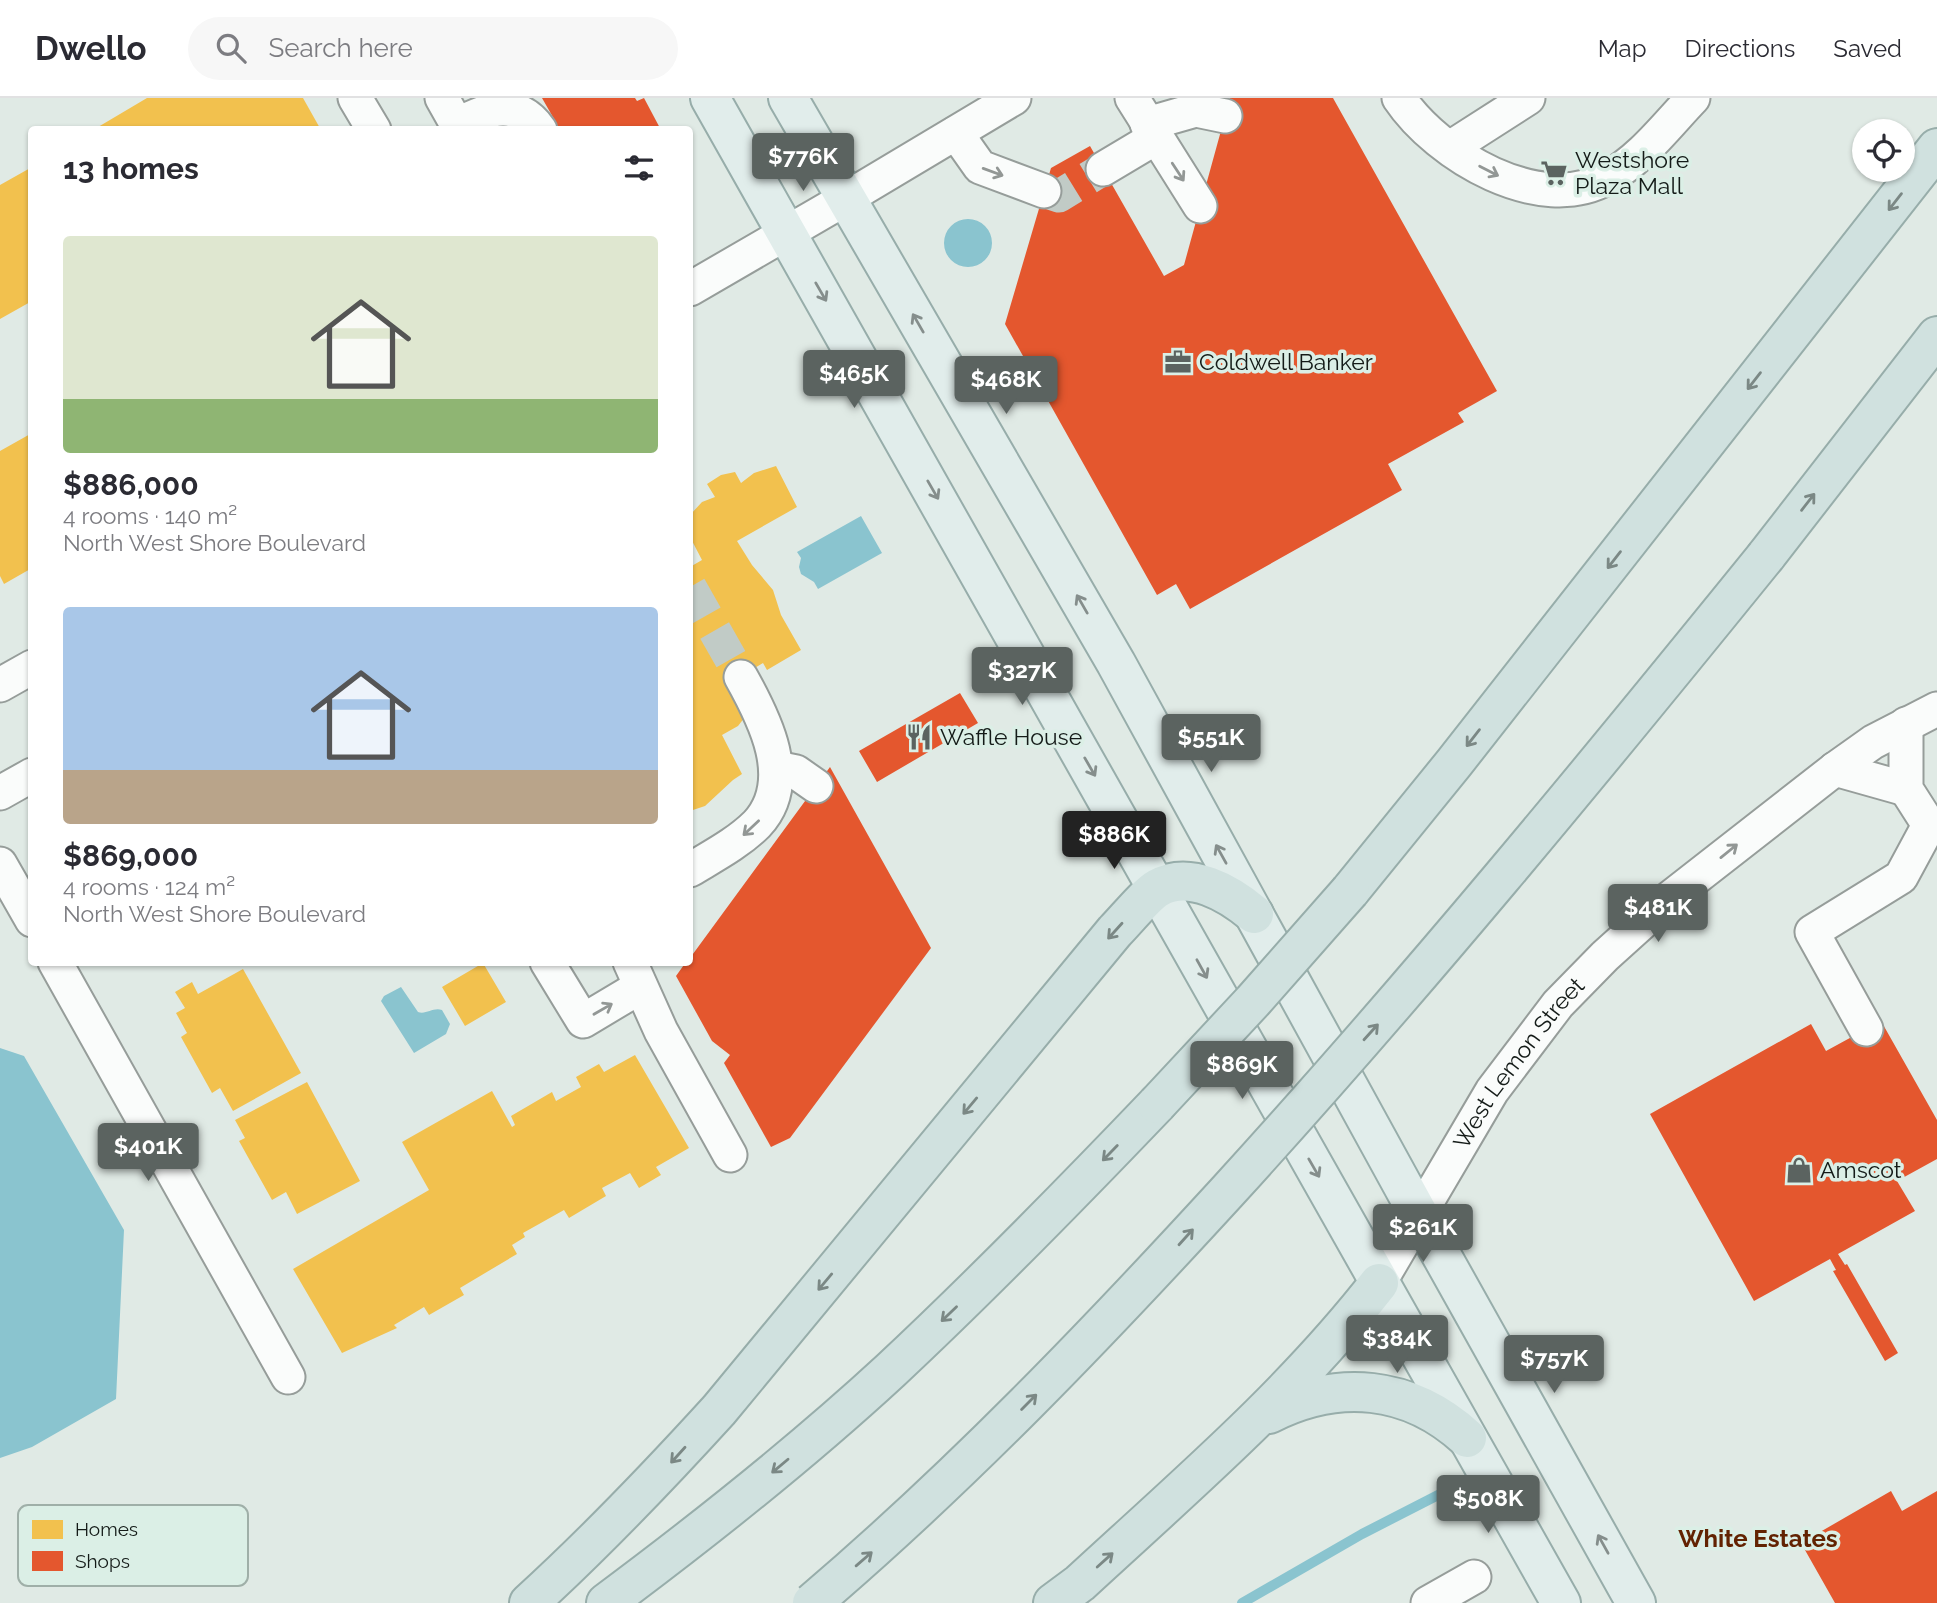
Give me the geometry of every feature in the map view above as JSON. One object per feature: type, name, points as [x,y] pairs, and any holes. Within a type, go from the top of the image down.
[{"type":"highway","points":[[606,1603],[739,1501],[888,1372],[970,1294],[1157,1104],[1253,1001],[1350,891],[1454,763],[1937,148]]},
{"type":"highway","points":[[812,1603],[941,1489],[1010,1422],[1219,1201],[1401,998],[1766,556],[1937,335]]},
{"type":"highway","points":[[529,1603],[585,1552],[719,1410],[1107,940],[1158,888],[1183,882],[1211,886],[1235,898],[1254,914]]},
{"type":"highway","points":[[1053,1603],[1080,1583],[1261,1418],[1346,1326],[1379,1283]]},
{"type":"highway","points":[[1261,1418],[1284,1406],[1312,1397],[1379,1393],[1403,1398],[1428,1409],[1451,1423],[1467,1438]]},
{"type":"main road","points":[[710,98],[1561,1603]]},
{"type":"main road","points":[[788,98],[1116,663],[1420,1217],[1636,1603]]},
{"type":"street","points":[[355,98],[371,126]]},
{"type":"street","points":[[693,287],[1014,98]]},
{"type":"street","points":[[1399,98],[1429,131],[1450,148],[1492,174],[1526,186],[1551,191],[1583,188],[1608,178],[1634,159],[1693,98]]},
{"type":"street","points":[[1450,148],[1528,98]]},
{"type":"street","points":[[453,117],[504,105],[524,110],[533,116],[538,126]]},
{"type":"street","points":[[1103,169],[1145,120],[1196,110],[1225,116]]},
{"type":"street","points":[[1145,120],[1200,206]]},
{"type":"street","points":[[956,133],[980,167],[1044,191]]},
{"type":"street","points":[[741,677],[763,715],[771,739],[779,797]]},
{"type":"street","name":"West Lemon Street","points":[[1379,1283],[1492,1091],[1558,1004],[1605,956],[1667,901],[1835,769],[1873,742],[1937,709]]},
{"type":"street","points":[[1866,1029],[1812,932],[1901,877],[1929,825],[1906,789],[1906,724]]},
{"type":"street","points":[[1835,769],[1906,789]]},
{"type":"street","points":[[693,868],[733,844],[758,823],[796,772],[816,786]]},
{"type":"street","points":[[0,793],[28,777]]},
{"type":"street","points":[[0,864],[28,913]]},
{"type":"street","points":[[57,966],[288,1377]]},
{"type":"street","points":[[549,966],[583,1021],[635,975],[661,1031],[730,1155]]},
{"type":"street","points":[[1428,1603],[1474,1577]]},
{"type":"water","points":[[968,219],[985,226],[992,243],[985,260],[968,267],[951,260],[944,243],[951,226]]},
{"type":"water","points":[[861,516],[882,553],[818,589],[814,582],[801,574],[801,558],[797,552]]},
{"type":"water","points":[[401,987],[418,1012],[442,1010],[450,1024],[446,1034],[414,1053],[381,1001],[384,996]]},
{"type":"water","points":[[0,1048],[24,1056],[124,1230],[116,1399],[32,1447],[0,1458]]},
{"type":"building: Homes","points":[[147,98],[303,98],[319,126],[100,126]]},
{"type":"building: Homes","points":[[28,169],[28,303],[0,319],[0,185]]},
{"type":"building: Homes","points":[[28,435],[28,570],[4,584],[0,576],[0,451]]},
{"type":"building: Homes","points":[[776,466],[797,507],[737,541],[752,565],[773,590],[781,615],[801,650],[767,670],[763,663],[733,681],[745,717],[738,726],[722,735],[742,774],[705,806],[693,810],[693,565],[702,560],[693,543],[693,512],[702,502],[715,497],[707,484],[721,475],[735,472],[741,483],[754,473]]},
{"type":"building: Homes","points":[[478,966],[485,966],[506,1002],[465,1026],[442,987]]},
{"type":"building: Homes","points":[[243,969],[301,1073],[233,1111],[220,1088],[212,1093],[181,1037],[187,1033],[176,1013],[185,1008],[175,992],[192,982],[198,994]]},
{"type":"building: Homes","points":[[635,1055],[689,1148],[656,1167],[661,1175],[639,1188],[630,1173],[602,1188],[606,1196],[569,1218],[564,1210],[523,1233],[525,1237],[512,1245],[517,1254],[460,1288],[464,1295],[429,1315],[424,1307],[394,1325],[397,1328],[342,1353],[293,1269],[429,1190],[402,1142],[492,1091],[512,1127],[515,1125],[511,1116],[552,1092],[556,1101],[581,1087],[576,1077],[599,1064],[604,1072]]},
{"type":"building: Homes","points":[[307,1082],[360,1181],[297,1214],[286,1192],[272,1200],[239,1141],[245,1138],[235,1120]]},
{"type":"building: Shops","points":[[542,98],[635,98],[637,101],[644,98],[659,126],[543,126],[554,119]]},
{"type":"building: Shops","points":[[1230,98],[1333,98],[1497,391],[1458,413],[1464,422],[1388,464],[1402,490],[1190,609],[1176,584],[1157,595],[1005,324],[1051,168],[1090,146],[1164,276],[1184,265]]},
{"type":"building: Shops","name":"Waffle House","points":[[960,693],[978,723],[877,782],[859,751]]},
{"type":"building: Shops","points":[[830,767],[931,948],[790,1138],[771,1147],[724,1063],[730,1055],[712,1041],[676,976],[683,966],[693,966],[693,954]]},
{"type":"building: Shops","name":"Amscot","points":[[1881,1021],[1937,1120],[1937,1159],[1897,1181],[1915,1211],[1838,1254],[1845,1265],[1847,1264],[1898,1353],[1885,1361],[1833,1271],[1836,1270],[1830,1259],[1754,1301],[1650,1114],[1811,1024],[1826,1051]]},
{"type":"building: Shops","points":[[1891,1491],[1902,1511],[1937,1491],[1937,1603],[1835,1603],[1801,1543]]},
{"type":"waterway","points":[[1242,1603],[1362,1534],[1444,1492]]},
{"type":"tunnel","points":[[1044,191],[1059,196],[1103,169]]},
{"type":"tunnel","points":[[693,592],[741,677]]},
{"type":"place","name":"Westshore Plaza Mall","points":[[1554,173]]},
{"type":"place","name":"Coldwell Banker","points":[[1178,362]]},
{"type":"place","name":"Waffle House","points":[[919,737]]},
{"type":"place","name":"Amscot","points":[[1799,1170]]},
{"type":"district","name":"White Estates","points":[[1758,1539]]}]
